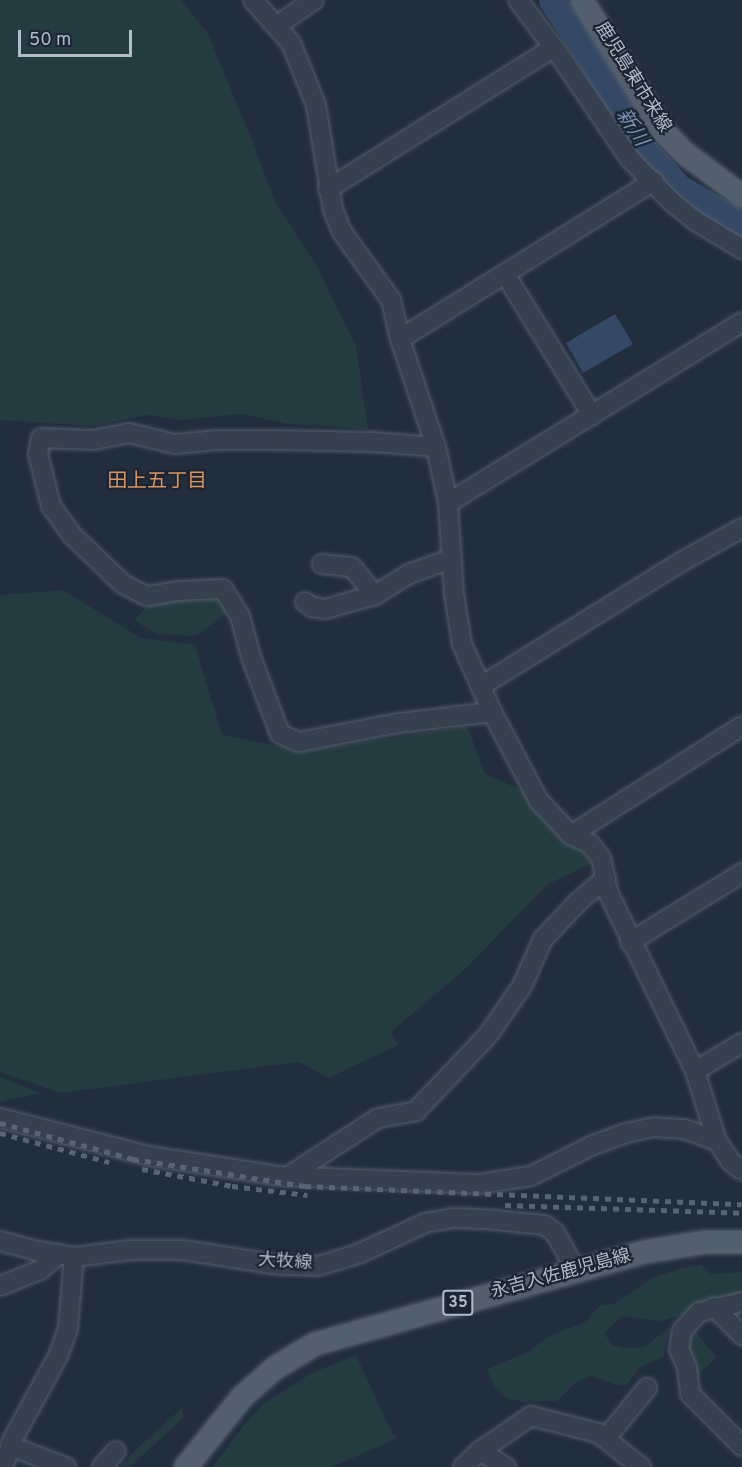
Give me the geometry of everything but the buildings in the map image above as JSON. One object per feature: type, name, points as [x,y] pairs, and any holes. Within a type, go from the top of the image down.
[{"type":"main road","name":"鹿児島東市来線","points":[[591,4],[663,131],[683,152],[742,196]]},
{"type":"main road","name":"永吉入佐鹿児島線","points":[[186,1467],[242,1397],[275,1368],[315,1344],[576,1270],[675,1245],[742,1242]]},
{"type":"street","points":[[253,0],[291,43],[316,105],[328,189],[342,232],[391,300],[400,339],[436,447],[448,503],[450,559],[462,644],[492,712],[539,801],[571,835],[590,844],[601,858],[608,892],[630,942],[695,1071],[717,1142],[731,1162],[742,1170]]},
{"type":"street","points":[[276,26],[314,0]]},
{"type":"street","points":[[518,0],[630,159],[672,202],[694,220],[742,249]]},
{"type":"street","points":[[328,189],[553,48]]},
{"type":"street","points":[[400,339],[654,181]]},
{"type":"street","points":[[505,274],[592,415]]},
{"type":"street","points":[[448,503],[742,322]]},
{"type":"street","points":[[436,447],[373,442],[274,440],[218,440],[175,444],[129,433],[93,440],[41,438],[38,454],[51,506],[74,536],[123,584],[147,596],[177,591],[223,589],[240,616],[251,657],[280,734],[299,742],[399,723],[492,712]]},
{"type":"street","points":[[481,686],[681,562],[742,528]]},
{"type":"street","points":[[305,602],[312,607],[325,609],[375,595],[409,574],[450,559]]},
{"type":"street","points":[[322,564],[352,567],[375,595]]},
{"type":"street","points":[[571,835],[742,726]]},
{"type":"street","points":[[630,942],[742,873]]},
{"type":"street","points":[[287,1177],[378,1118],[416,1111],[488,1035],[522,986],[543,939],[578,902],[606,878]]},
{"type":"street","points":[[695,1071],[742,1043]]},
{"type":"street","points":[[0,1118],[149,1156],[287,1177],[479,1184],[531,1176],[593,1145],[626,1133],[654,1127],[685,1129],[717,1142]]},
{"type":"street","name":"大牧線","points":[[0,1241],[66,1256],[131,1250],[183,1250],[279,1265],[318,1266],[358,1254],[425,1223],[454,1218],[484,1219],[545,1225],[555,1233],[576,1270]]},
{"type":"street","points":[[0,1286],[40,1270],[66,1256],[68,1328],[58,1356],[10,1446],[3,1467]]},
{"type":"street","points":[[742,1302],[699,1312],[682,1331],[679,1349],[687,1368],[690,1394],[742,1446]]},
{"type":"street","points":[[714,1307],[742,1335]]},
{"type":"street","points":[[609,1433],[647,1388]]},
{"type":"street","points":[[462,1467],[531,1416],[609,1433]]},
{"type":"street","points":[[591,1419],[609,1433],[641,1467]]},
{"type":"street","points":[[10,1446],[66,1467]]},
{"type":"street","points":[[102,1467],[116,1451]]},
{"type":"street","points":[[480,1452],[506,1467]]},
{"type":"green space","points":[[0,0],[181,0],[207,32],[274,200],[316,265],[356,346],[368,429],[287,424],[242,414],[182,420],[147,415],[95,426],[0,420]]},
{"type":"green space","points":[[63,590],[141,638],[195,645],[222,735],[305,751],[467,726],[485,774],[531,794],[592,863],[548,884],[464,970],[391,1032],[398,1045],[328,1078],[299,1062],[60,1093],[0,1072],[0,595]]},
{"type":"green space","points":[[223,593],[226,614],[196,636],[156,634],[134,620],[153,601]]},
{"type":"green space","points":[[0,1077],[41,1093],[0,1102]]},
{"type":"green space","points":[[701,1265],[711,1274],[742,1272],[742,1295],[709,1301],[676,1317],[661,1321],[622,1316],[604,1333],[612,1345],[625,1348],[645,1347],[670,1326],[663,1357],[640,1367],[627,1384],[617,1385],[591,1376],[575,1383],[557,1401],[524,1402],[507,1398],[494,1386],[487,1369],[528,1352],[551,1335],[584,1323],[600,1305],[614,1304],[654,1277]]},
{"type":"green space","points":[[694,1331],[717,1357],[698,1375],[687,1348]]},
{"type":"green space","points":[[356,1355],[392,1433],[398,1438],[331,1467],[213,1467],[243,1426],[263,1404],[312,1373]]},
{"type":"green space","points":[[182,1408],[184,1417],[130,1467],[121,1467],[133,1452]]},
{"type":"water","points":[[615,314],[633,344],[583,373],[566,343]]},
{"type":"waterway","name":"新川","points":[[552,0],[591,59],[642,147],[679,188],[742,224]]},
{"type":"railway","points":[[0,1123],[133,1159],[305,1186],[742,1204]]},
{"type":"railway","points":[[0,1133],[109,1162]]},
{"type":"railway","points":[[142,1169],[232,1186],[307,1195]]},
{"type":"railway","points":[[505,1205],[742,1213]]},
{"type":"district","name":"田上五丁目","points":[[157,482]]}]
